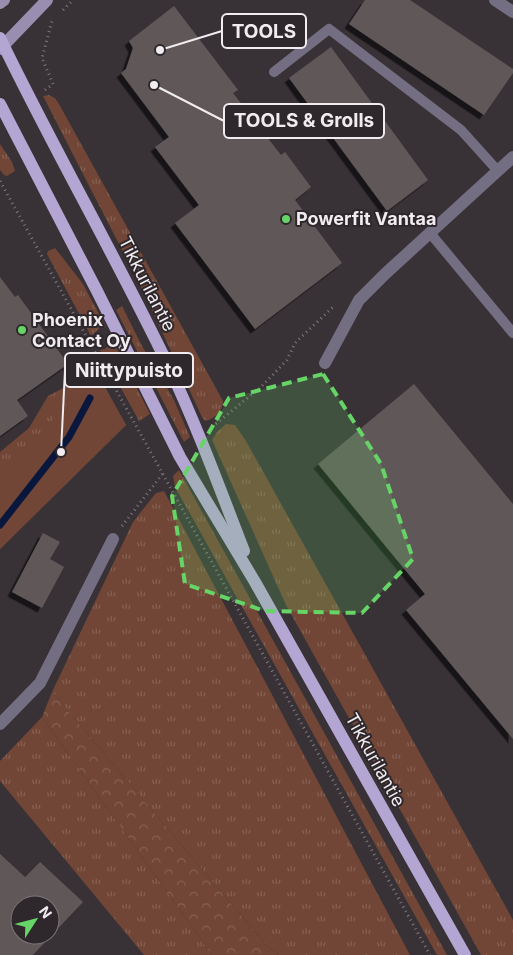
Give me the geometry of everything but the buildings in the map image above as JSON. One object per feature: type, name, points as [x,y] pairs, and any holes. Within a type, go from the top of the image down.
[{"type":"main road","points":[[0,3],[4,0]]},
{"type":"main road","points":[[1,44],[47,0]]},
{"type":"main road","name":"Tikkurilantie","points":[[1,44],[122,272],[169,367],[200,438],[255,582]]},
{"type":"main road","name":"Tikkurilantie","points":[[0,104],[180,457],[255,582],[465,955]]},
{"type":"street","points":[[495,0],[513,12]]},
{"type":"street","points":[[325,363],[359,300],[513,157]]},
{"type":"street","points":[[0,724],[40,682],[113,539]]},
{"type":"lane","points":[[274,72],[329,29],[461,130],[498,171]]},
{"type":"lane","points":[[430,233],[513,333]]},
{"type":"path","points":[[59,14],[73,0]]},
{"type":"path","points":[[52,20],[42,58],[53,84]]},
{"type":"path","points":[[0,181],[430,955]]},
{"type":"path","points":[[200,438],[261,387],[287,360],[295,343],[334,307]]},
{"type":"path","points":[[113,539],[163,473],[180,457]]},
{"type":"highlighted area","points":[[323,374],[381,464],[413,559],[362,613],[265,611],[185,584],[172,496],[229,398]]},
{"type":"green space","points":[[49,95],[55,98],[59,104],[223,401],[220,411],[209,420],[203,419],[140,285],[43,96]]},
{"type":"green space","points":[[0,144],[12,162],[15,171],[7,176],[0,170]]},
{"type":"green space","points":[[55,248],[83,284],[106,327],[100,328],[91,336],[47,254],[48,251]]},
{"type":"green space","points":[[122,306],[142,346],[173,398],[190,437],[184,442],[116,310]]},
{"type":"green space","points":[[113,341],[150,414],[139,421],[100,350],[105,349]]},
{"type":"green space","points":[[96,371],[126,425],[0,549],[0,452],[29,428],[48,396]]},
{"type":"green space","points":[[96,371],[126,425],[0,549],[0,479]]},
{"type":"green space","points":[[226,424],[235,425],[246,441],[513,920],[513,955],[481,955],[286,605],[212,440],[217,432]]},
{"type":"green space","points":[[179,470],[447,955],[437,955],[175,487],[173,476]]},
{"type":"green space","points":[[164,491],[410,955],[279,955],[267,946],[52,692],[133,522],[156,493]]},
{"type":"green space","points":[[52,692],[267,946],[279,955],[212,955],[42,717]]},
{"type":"green space","points":[[42,717],[212,955],[144,955],[0,781],[0,761]]},
{"type":"waterway","points":[[0,525],[69,437],[90,398]]},
{"type":"place","name":"TOOLS","points":[[160,50]]},
{"type":"place","name":"TOOLS & Grolls","points":[[154,85]]},
{"type":"place","name":"Powerfit Vantaa","points":[[286,219]]},
{"type":"place","name":"Phoenix Contact Oy","points":[[22,330]]},
{"type":"place","name":"Niittypuisto","points":[[61,452]]}]
